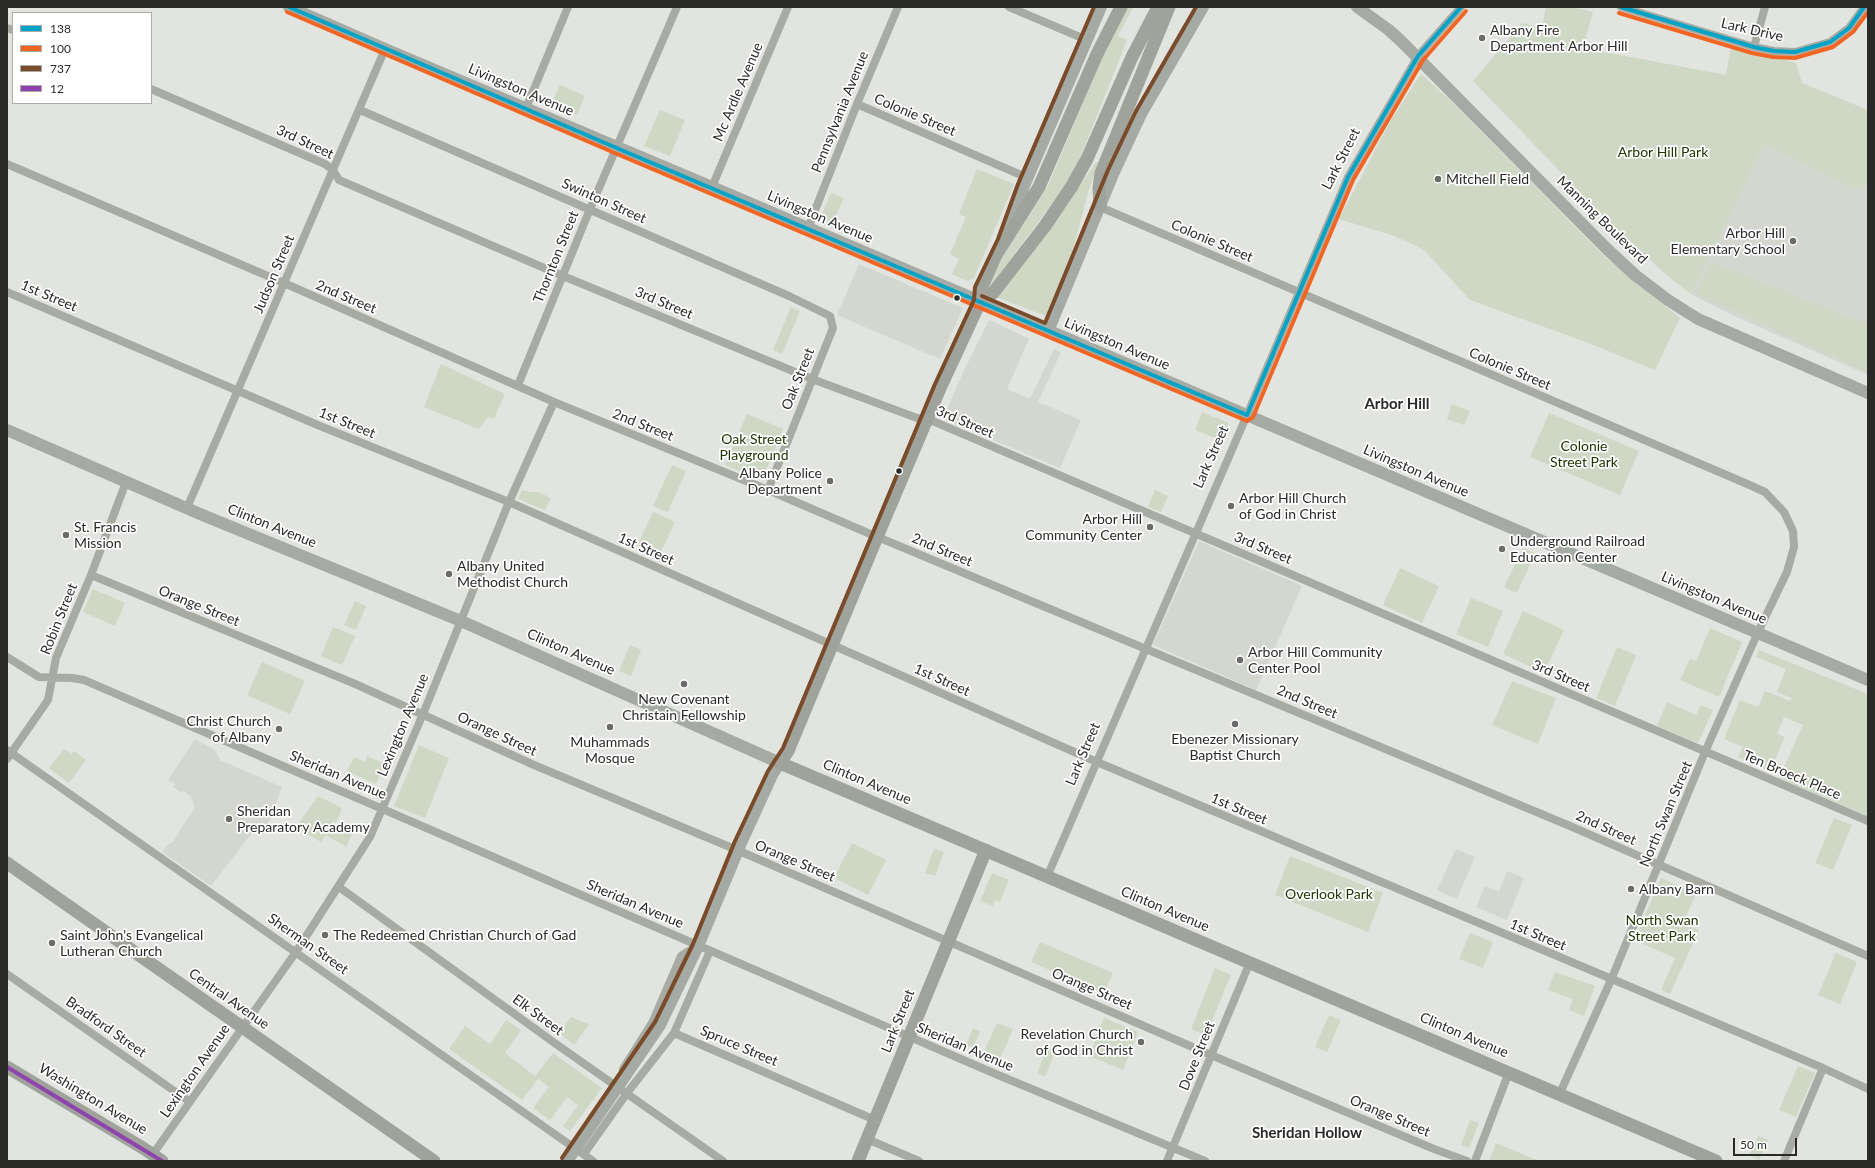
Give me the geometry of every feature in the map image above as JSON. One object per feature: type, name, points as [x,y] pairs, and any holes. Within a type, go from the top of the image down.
[{"type":"main road","points":[[780,763],[788,752],[877,537],[980,302],[981,289],[1004,241],[1039,187],[1097,54],[1121,7]]},
{"type":"main road","points":[[980,302],[993,293],[1045,226],[1072,186],[1087,159],[1132,57],[1158,7]]},
{"type":"main road","points":[[1100,207],[1100,173],[1169,7]]},
{"type":"main road","name":"Clinton Avenue","points":[[780,763],[1560,1093],[1716,1161]]},
{"type":"main road","name":"Lark Street","points":[[858,1161],[986,850]]},
{"type":"main road","name":"Central Avenue","points":[[7,863],[434,1161]]},
{"type":"main road","name":"Washington Avenue","points":[[7,1067],[158,1158]]},
{"type":"street","name":"Livingston Avenue","points":[[289,7],[385,50],[712,187],[1868,680]]},
{"type":"street","points":[[526,108],[568,7]]},
{"type":"street","name":"Thornton Street","points":[[518,385],[590,209],[677,7]]},
{"type":"street","name":"Mc Ardle Avenue","points":[[712,187],[788,7]]},
{"type":"street","name":"Pennsylvania Avenue","points":[[808,228],[857,104],[898,7]]},
{"type":"street","points":[[1008,7],[1087,40]]},
{"type":"street","points":[[1004,241],[1028,178],[1101,7]]},
{"type":"street","points":[[1048,331],[1141,114],[1203,7]]},
{"type":"street","name":"Manning Boulevard","points":[[1357,7],[1390,30],[1418,56],[1607,248],[1635,275],[1668,300],[1698,319],[1868,393]]},
{"type":"street","points":[[1418,56],[1461,7]]},
{"type":"street","name":"Lark Drive","points":[[1621,7],[1754,47],[1774,51],[1795,52],[1818,47],[1830,42],[1849,28],[1864,7]]},
{"type":"street","points":[[1754,47],[1765,7]]},
{"type":"street","name":"Judson Street","points":[[187,508],[385,50]]},
{"type":"street","name":"Lark Street","points":[[1047,877],[1195,533],[1248,415],[1348,177],[1418,56]]},
{"type":"street","name":"3rd Street","points":[[152,89],[326,164],[333,170],[339,180],[563,276],[812,379],[917,418],[935,422],[1705,752]]},
{"type":"street","name":"Colonie Street","points":[[857,104],[1028,178]]},
{"type":"street","name":"Swinton Street","points":[[360,110],[789,296],[830,316],[833,323]]},
{"type":"street","name":"2nd Street","points":[[7,164],[284,283],[554,402],[768,490],[877,537],[1570,826],[1658,866],[1868,956]]},
{"type":"street","name":"Colonie Street","points":[[1100,207],[1765,492],[1784,512],[1793,532],[1794,547],[1787,572],[1758,632]]},
{"type":"street","name":"1st Street","points":[[7,292],[237,391],[509,502],[1097,762],[1611,980],[1823,1068],[1868,1089]]},
{"type":"street","name":"Oak Street","points":[[768,490],[833,328],[833,323]]},
{"type":"street","name":"Lexington Avenue","points":[[158,1158],[190,1102],[296,952],[370,837],[423,714],[509,502],[554,402]]},
{"type":"street","name":"Clinton Avenue","points":[[7,430],[187,508],[461,621],[780,763]]},
{"type":"street","name":"Robin Street","points":[[8,754],[48,700],[56,658],[91,575],[126,482]]},
{"type":"street","name":"Orange Street","points":[[91,575],[423,714],[534,765],[737,850],[1211,1055],[1434,1149],[1467,1161]]},
{"type":"street","name":"North Swan Street","points":[[1560,1093],[1611,980],[1705,752],[1758,632]]},
{"type":"street","points":[[7,657],[39,677],[53,678]]},
{"type":"street","name":"Sheridan Avenue","points":[[53,678],[72,678],[84,680],[908,1037],[1205,1161]]},
{"type":"street","name":"Ten Broeck Place","points":[[1705,752],[1868,821]]},
{"type":"street","name":"Sherman Street","points":[[8,754],[296,952],[593,1161]]},
{"type":"street","points":[[567,1161],[660,1025],[698,946],[737,850],[773,774],[780,763]]},
{"type":"street","name":"Elk Street","points":[[339,887],[723,1161]]},
{"type":"street","points":[[570,1145],[614,1084],[652,1023],[681,956],[698,946]]},
{"type":"street","points":[[584,1154],[627,1093],[674,1033],[710,952]]},
{"type":"street","name":"Dove Street","points":[[1167,1161],[1250,962]]},
{"type":"street","name":"Bradford Street","points":[[7,974],[190,1102]]},
{"type":"street","name":"Spruce Street","points":[[674,1033],[875,1120]]},
{"type":"street","points":[[1784,1161],[1823,1068]]},
{"type":"street","points":[[1475,1161],[1509,1072]]},
{"type":"street","points":[[867,1139],[919,1161]]},
{"type":"shaded area","name":"Arbor Hill Elementary School","points":[[1764,145],[1854,188],[1868,184],[1868,375],[1728,313],[1691,294]]},
{"type":"shaded area","points":[[859,264],[963,308],[940,359],[837,315]]},
{"type":"shaded area","points":[[989,320],[1029,339],[1007,389],[1030,399],[1054,349],[1061,352],[1038,402],[1081,420],[1060,468],[943,419],[959,381]]},
{"type":"shaded area","points":[[1199,541],[1302,586],[1256,690],[1153,645]]},
{"type":"shaded area","name":"Sheridan Preparatory Academy","points":[[195,739],[215,750],[220,760],[282,787],[264,835],[254,830],[211,886],[162,852],[168,844],[172,843],[195,807],[191,796],[183,791],[182,793],[173,787],[175,784],[168,780]]},
{"type":"shaded area","points":[[1456,849],[1475,857],[1457,899],[1437,890]]},
{"type":"shaded area","points":[[1507,871],[1524,878],[1507,920],[1476,907],[1485,886],[1499,892]]},
{"type":"green space","points":[[1127,7],[1133,7],[1118,36],[1127,40],[1077,165],[1064,188],[988,289],[1000,261],[1049,184],[1108,43]]},
{"type":"green space","name":"Arbor Hill Park","points":[[1546,7],[1573,7],[1593,12],[1583,48],[1726,75],[1731,46],[1796,63],[1802,83],[1868,110],[1868,184],[1854,188],[1764,145],[1691,294],[1665,274],[1600,213],[1473,81],[1522,23],[1542,28]]},
{"type":"green space","points":[[1421,74],[1454,104],[1606,258],[1680,318],[1655,370],[1591,344],[1470,300],[1424,250],[1395,236],[1339,219],[1391,120]]},
{"type":"green space","points":[[560,85],[585,96],[577,115],[551,104]]},
{"type":"green space","points":[[660,110],[685,120],[670,156],[644,146]]},
{"type":"green space","points":[[1096,162],[1099,163],[1089,189],[1072,253],[1046,316],[996,297],[1058,218]]},
{"type":"green space","points":[[977,169],[1014,184],[974,278],[967,281],[952,274],[959,259],[950,254],[966,217],[959,214]]},
{"type":"green space","points":[[831,193],[844,198],[832,224],[820,218]]},
{"type":"green space","points":[[1711,262],[1868,325],[1868,372],[1696,293]]},
{"type":"green space","points":[[791,307],[800,311],[782,354],[773,350]]},
{"type":"green space","points":[[441,364],[505,394],[494,418],[488,417],[479,429],[424,407]]},
{"type":"green space","points":[[1452,404],[1470,411],[1464,425],[1447,419]]},
{"type":"green space","points":[[1202,412],[1229,423],[1222,441],[1195,430]]},
{"type":"green space","name":"Colonie Street Park","points":[[1549,413],[1639,451],[1620,495],[1530,457]]},
{"type":"green space","name":"Oak Street Playground","points":[[747,414],[783,429],[762,480],[725,465]]},
{"type":"green space","points":[[672,465],[686,471],[668,512],[653,506]]},
{"type":"green space","points":[[522,490],[539,492],[551,498],[545,510],[518,499]]},
{"type":"green space","points":[[1155,490],[1168,496],[1161,512],[1148,507]]},
{"type":"green space","points":[[653,512],[675,522],[659,556],[637,546]]},
{"type":"green space","points":[[1523,548],[1535,553],[1517,593],[1504,587]]},
{"type":"green space","points":[[1400,568],[1439,586],[1422,623],[1383,605]]},
{"type":"green space","points":[[93,589],[125,603],[115,626],[83,612]]},
{"type":"green space","points":[[1471,598],[1503,611],[1488,647],[1456,634]]},
{"type":"green space","points":[[355,601],[366,606],[356,630],[344,625]]},
{"type":"green space","points":[[1523,611],[1564,630],[1544,673],[1503,654]]},
{"type":"green space","points":[[333,627],[355,636],[342,665],[321,656]]},
{"type":"green space","points":[[1710,628],[1742,642],[1719,697],[1680,680],[1690,659],[1696,661]]},
{"type":"green space","points":[[630,645],[641,650],[631,676],[619,671]]},
{"type":"green space","points":[[1617,647],[1636,655],[1615,706],[1596,698]]},
{"type":"green space","points":[[1759,650],[1868,694],[1868,816],[1779,778],[1803,725],[1784,717],[1777,734],[1785,737],[1770,771],[1738,757],[1743,747],[1724,739],[1740,700],[1758,707],[1765,691],[1790,701],[1792,698],[1777,692],[1786,669],[1756,657]]},
{"type":"green space","points":[[262,662],[305,681],[290,714],[247,695]]},
{"type":"green space","points":[[1512,681],[1556,698],[1538,744],[1492,725]]},
{"type":"green space","points":[[1667,702],[1696,715],[1701,705],[1713,710],[1698,743],[1657,726]]},
{"type":"green space","points":[[419,745],[449,758],[425,818],[394,806]]},
{"type":"green space","points":[[64,749],[72,754],[74,751],[86,760],[69,783],[49,768]]},
{"type":"green space","points":[[367,756],[385,764],[376,784],[347,771],[354,757],[365,762]]},
{"type":"green space","points":[[318,796],[342,808],[336,823],[333,821],[332,823],[353,832],[346,847],[326,835],[321,842],[299,829],[301,825],[299,823]]},
{"type":"green space","points":[[1834,818],[1852,825],[1833,870],[1815,863]]},
{"type":"green space","points":[[852,843],[886,860],[868,895],[834,878]]},
{"type":"green space","points":[[934,849],[944,852],[935,876],[925,873]]},
{"type":"green space","name":"Overlook Park","points":[[1290,856],[1383,893],[1368,932],[1275,895]]},
{"type":"green space","points":[[992,873],[1009,880],[1000,902],[995,900],[993,906],[980,901]]},
{"type":"green space","name":"North Swan Street Park","points":[[1661,878],[1696,894],[1683,923],[1699,930],[1670,994],[1661,990],[1675,958],[1634,940]]},
{"type":"green space","points":[[1470,933],[1493,942],[1483,968],[1459,959]]},
{"type":"green space","points":[[1040,942],[1113,973],[1104,993],[1031,962]]},
{"type":"green space","points":[[1836,953],[1857,962],[1840,1004],[1818,995]]},
{"type":"green space","points":[[1215,968],[1231,975],[1206,1035],[1191,1029]]},
{"type":"green space","points":[[1555,972],[1595,986],[1584,1016],[1569,1010],[1573,999],[1548,990]]},
{"type":"green space","points":[[1329,1015],[1341,1020],[1327,1052],[1315,1047]]},
{"type":"green space","points":[[571,1017],[589,1024],[574,1045],[559,1033]]},
{"type":"green space","points":[[1104,1018],[1138,1032],[1123,1070],[1089,1056]]},
{"type":"green space","points":[[506,1020],[521,1030],[505,1053],[535,1076],[553,1053],[602,1088],[570,1131],[563,1126],[578,1105],[567,1097],[550,1120],[533,1108],[549,1087],[538,1079],[522,1100],[449,1049],[465,1026],[490,1044]]},
{"type":"green space","points":[[997,1023],[1013,1029],[999,1061],[983,1054]]},
{"type":"green space","points":[[973,1028],[980,1031],[973,1048],[966,1045]]},
{"type":"green space","points":[[1048,1046],[1056,1049],[1045,1077],[1037,1073]]},
{"type":"green space","points":[[1798,1066],[1815,1073],[1796,1117],[1779,1110]]},
{"type":"green space","points":[[1470,1120],[1479,1123],[1469,1148],[1461,1145]]},
{"type":"green space","points":[[1758,1136],[1768,1140],[1759,1160],[1749,1155]]},
{"type":"green space","points":[[1496,1143],[1539,1161],[1489,1161]]},
{"type":"transit line","name":"138","points":[[289,7],[626,152],[1247,415],[1348,177],[1418,56],[1461,7]]},
{"type":"transit line","name":"737","points":[[562,1158],[655,1022],[693,944],[735,841],[768,771],[783,748],[935,384],[974,300],[975,287],[998,239],[1018,184],[1094,7]]},
{"type":"transit line","name":"737","points":[[982,296],[1045,323],[1108,170],[1136,111],[1196,7]]},
{"type":"transit line","name":"138","points":[[1621,7],[1754,47],[1774,51],[1795,52],[1830,42],[1849,28],[1864,7]]},
{"type":"transit line","name":"100","points":[[287,12],[624,157],[1247,421],[1253,417],[1353,180],[1423,60],[1466,11]]},
{"type":"transit line","name":"100","points":[[1619,13],[1752,53],[1773,57],[1795,58],[1833,47],[1853,32],[1868,12]]},
{"type":"transit line","name":"12","points":[[7,1067],[162,1161]]},
{"type":"place","name":"Albany Fire Department Arbor Hill","points":[[1482,38]]},
{"type":"place","name":"Mitchell Field","points":[[1438,179]]},
{"type":"place","name":"Arbor Hill Elementary School","points":[[1793,241]]},
{"type":"place","name":"Albany Police Department","points":[[830,481]]},
{"type":"place","name":"Arbor Hill Church of God in Christ","points":[[1231,506]]},
{"type":"place","name":"Arbor Hill Community Center","points":[[1150,527]]},
{"type":"place","name":"St. Francis Mission","points":[[66,535]]},
{"type":"place","name":"Underground Railroad Education Center","points":[[1502,549]]},
{"type":"place","name":"Albany United Methodist Church","points":[[449,574]]},
{"type":"place","name":"Arbor Hill Community Center Pool","points":[[1240,660]]},
{"type":"place","name":"New Covenant Christain Fellowship","points":[[684,684]]},
{"type":"place","name":"Ebenezer Missionary Baptist Church","points":[[1235,724]]},
{"type":"place","name":"Muhammads Mosque","points":[[610,727]]},
{"type":"place","name":"Christ Church of Albany","points":[[279,729]]},
{"type":"place","name":"Sheridan Preparatory Academy","points":[[229,819]]},
{"type":"place","name":"Albany Barn","points":[[1631,889]]},
{"type":"place","name":"The Redeemed Christian Church of Gad","points":[[325,935]]},
{"type":"place","name":"Saint John's Evangelical Lutheran Church","points":[[52,943]]},
{"type":"place","name":"Revelation Church of God in Christ","points":[[1141,1042]]},
{"type":"district","name":"Arbor Hill","points":[[1397,404]]},
{"type":"district","name":"Sheridan Hollow","points":[[1307,1133]]}]
